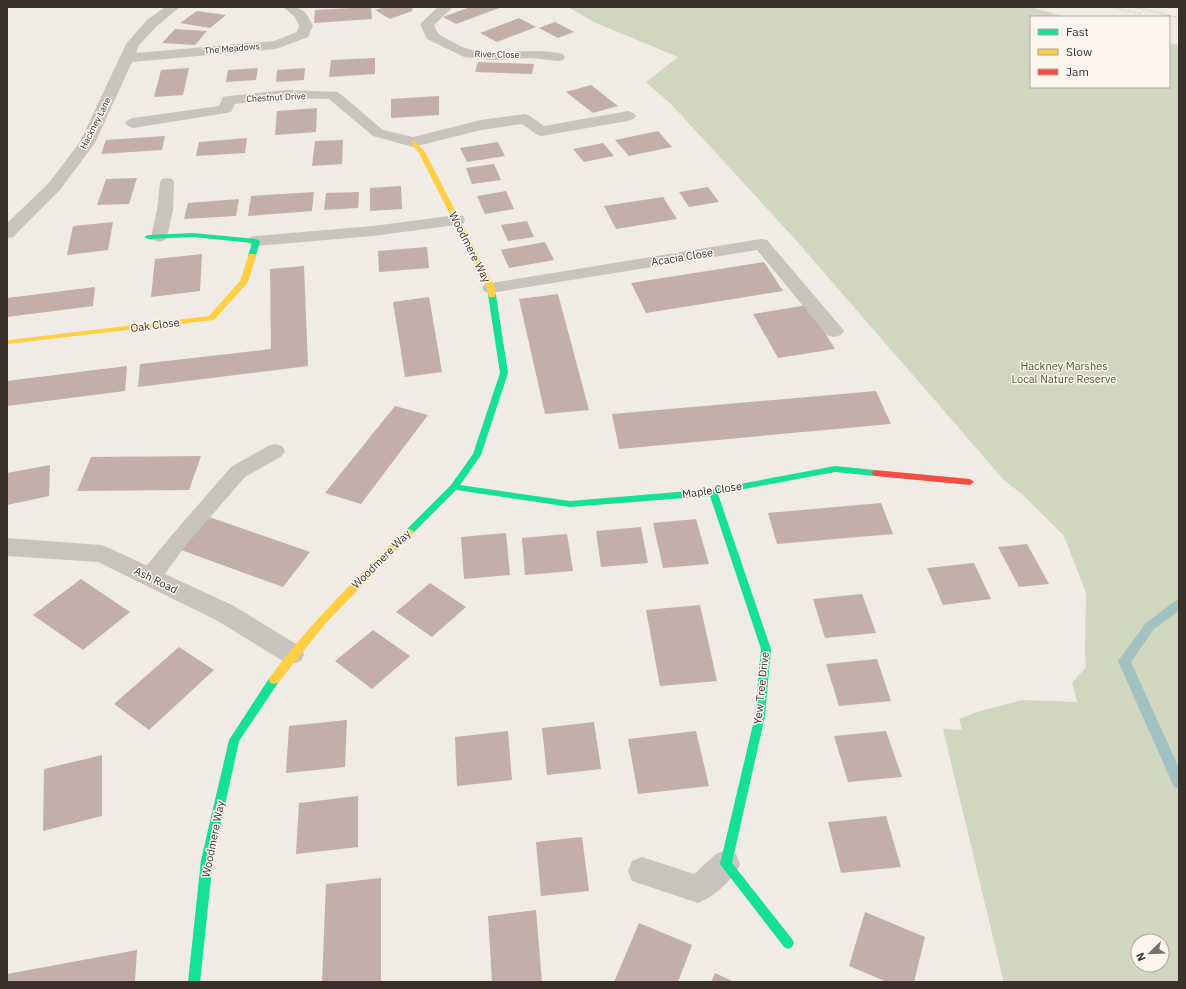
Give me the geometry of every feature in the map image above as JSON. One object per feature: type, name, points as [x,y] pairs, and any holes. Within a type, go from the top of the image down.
[{"type":"street","name":"Hackney Lane","points":[[7,233],[54,187],[86,143],[134,44],[152,23],[174,7]]},
{"type":"street","name":"The Meadows","points":[[126,58],[276,44],[303,34],[306,26],[301,15],[290,7]]},
{"type":"street","name":"River Close","points":[[446,7],[427,24],[432,36],[464,53],[493,56],[532,54],[558,57]]},
{"type":"street","name":"Chestnut Drive","points":[[133,123],[226,108],[228,100],[287,94],[333,95],[378,133],[413,142]]},
{"type":"street","points":[[413,142],[481,124],[525,119],[541,131],[628,116]]},
{"type":"street","name":"Woodmere Way","points":[[194,982],[207,860],[234,740],[292,654],[354,586],[454,487],[477,455],[504,373],[491,288],[422,152],[413,142]]},
{"type":"street","points":[[153,237],[193,235],[256,241],[373,231],[457,220]]},
{"type":"street","name":"Oak Close","points":[[9,342],[211,318],[244,282],[256,241]]},
{"type":"street","name":"Acacia Close","points":[[491,288],[761,244],[834,331]]},
{"type":"street","name":"Maple Close","points":[[454,487],[570,504],[713,492],[835,469],[970,482]]},
{"type":"street","name":"Yew Tree Drive","points":[[713,492],[766,649],[760,716],[726,864]]},
{"type":"street","name":"Ash Road","points":[[7,547],[102,554],[225,613],[292,654]]},
{"type":"street","points":[[642,870],[698,889],[726,864],[788,943]]},
{"type":"lane","points":[[153,237],[165,204],[167,182]]},
{"type":"lane","points":[[150,577],[179,540],[238,472],[275,451]]},
{"type":"green space","name":"Hackney Marshes Local Nature Reserve","points":[[568,7],[1030,7],[1062,16],[1030,16],[1030,88],[1170,88],[1170,43],[1179,45],[1179,982],[1003,982],[943,729],[962,730],[959,719],[977,712],[1022,700],[1077,702],[1072,683],[1086,667],[1086,593],[1064,536],[1023,495],[1004,480],[794,238],[671,104],[646,82],[678,57],[596,23]]},
{"type":"building","points":[[371,7],[372,19],[314,23],[315,10]]},
{"type":"building","points":[[385,7],[413,7],[412,11],[390,19],[375,10]]},
{"type":"building","points":[[470,7],[502,7],[456,24],[443,17]]},
{"type":"building","points":[[197,11],[226,15],[210,28],[180,23]]},
{"type":"building","points":[[519,18],[536,27],[497,42],[480,33]]},
{"type":"building","points":[[555,22],[574,32],[558,38],[539,28]]},
{"type":"building","points":[[175,29],[207,31],[195,45],[162,43]]},
{"type":"building","points":[[375,58],[375,74],[329,77],[331,60]]},
{"type":"building","points":[[478,62],[534,64],[532,74],[475,72]]},
{"type":"building","points":[[189,68],[183,95],[154,97],[161,70]]},
{"type":"building","points":[[258,68],[256,80],[226,82],[228,70]]},
{"type":"building","points":[[305,68],[304,80],[276,82],[277,70]]},
{"type":"building","points":[[591,85],[618,106],[593,113],[566,92]]},
{"type":"building","points":[[439,96],[439,115],[391,118],[391,99]]},
{"type":"building","points":[[317,108],[316,132],[275,135],[277,111]]},
{"type":"building","points":[[658,131],[672,147],[629,156],[615,140]]},
{"type":"building","points":[[165,136],[162,150],[101,154],[106,140]]},
{"type":"building","points":[[247,138],[245,153],[196,156],[199,142]]},
{"type":"building","points":[[343,140],[342,164],[312,166],[315,141]]},
{"type":"building","points":[[498,142],[505,156],[467,162],[460,148]]},
{"type":"building","points":[[603,143],[614,156],[584,162],[573,149]]},
{"type":"building","points":[[494,164],[501,180],[472,184],[466,168]]},
{"type":"building","points":[[137,178],[129,204],[97,205],[106,179]]},
{"type":"building","points":[[401,186],[402,209],[370,211],[370,188]]},
{"type":"building","points":[[708,187],[719,202],[689,207],[679,192]]},
{"type":"building","points":[[506,191],[514,209],[485,214],[477,196]]},
{"type":"building","points":[[314,192],[312,211],[248,216],[251,196]]},
{"type":"building","points":[[359,192],[358,208],[324,210],[326,193]]},
{"type":"building","points":[[663,197],[677,219],[616,229],[604,206]]},
{"type":"building","points":[[239,199],[236,216],[184,219],[188,203]]},
{"type":"building","points":[[527,221],[534,237],[508,241],[501,225]]},
{"type":"building","points":[[113,222],[108,250],[67,255],[73,226]]},
{"type":"building","points":[[545,242],[554,260],[509,268],[501,250]]},
{"type":"building","points":[[427,247],[429,268],[379,272],[378,251]]},
{"type":"building","points":[[202,254],[200,291],[151,297],[155,259]]},
{"type":"building","points":[[764,262],[783,291],[646,313],[631,283]]},
{"type":"building","points":[[304,266],[308,366],[138,387],[140,364],[271,349],[270,269]]},
{"type":"building","points":[[95,287],[93,306],[7,317],[7,298]]},
{"type":"building","points":[[558,294],[589,410],[545,414],[519,299]]},
{"type":"building","points":[[429,297],[442,372],[405,377],[393,302]]},
{"type":"building","points":[[808,305],[835,349],[778,358],[753,314]]},
{"type":"building","points":[[127,366],[125,391],[7,406],[7,381]]},
{"type":"building","points":[[876,391],[891,424],[619,449],[612,414]]},
{"type":"building","points":[[395,406],[428,415],[361,504],[325,493]]},
{"type":"building","points":[[201,456],[189,490],[77,491],[91,457]]},
{"type":"building","points":[[50,465],[49,496],[7,505],[7,473]]},
{"type":"building","points":[[881,503],[893,534],[777,544],[768,513]]},
{"type":"building","points":[[209,517],[310,552],[283,587],[181,550]]},
{"type":"building","points":[[696,519],[709,564],[663,568],[653,523]]},
{"type":"building","points":[[641,527],[648,563],[601,567],[596,531]]},
{"type":"building","points":[[506,533],[510,575],[464,579],[461,537]]},
{"type":"building","points":[[567,534],[573,571],[525,575],[522,538]]},
{"type":"building","points":[[1027,544],[1049,584],[1019,587],[998,547]]},
{"type":"building","points":[[974,563],[991,599],[943,605],[927,568]]},
{"type":"building","points":[[81,579],[130,612],[83,650],[33,615]]},
{"type":"building","points":[[430,583],[466,607],[432,637],[396,612]]},
{"type":"building","points":[[862,594],[876,633],[825,638],[813,599]]},
{"type":"building","points":[[700,605],[717,681],[660,686],[646,610]]},
{"type":"building","points":[[373,630],[410,656],[372,689],[335,661]]},
{"type":"building","points":[[179,647],[214,670],[149,730],[114,704]]},
{"type":"building","points":[[877,659],[891,701],[839,706],[826,664]]},
{"type":"building","points":[[347,720],[345,767],[286,773],[289,726]]},
{"type":"building","points":[[594,722],[601,769],[547,775],[542,728]]},
{"type":"building","points":[[508,731],[512,780],[457,786],[455,737]]},
{"type":"building","points":[[696,731],[709,786],[638,794],[628,739]]},
{"type":"building","points":[[886,731],[902,777],[848,782],[834,736]]},
{"type":"building","points":[[102,755],[102,816],[43,831],[44,769]]},
{"type":"building","points":[[358,796],[358,847],[296,854],[299,803]]},
{"type":"building","points":[[886,816],[901,867],[841,873],[828,822]]},
{"type":"building","points":[[582,837],[589,891],[541,896],[536,842]]},
{"type":"building","points":[[381,878],[381,982],[322,982],[326,884]]},
{"type":"building","points":[[536,910],[542,982],[492,982],[488,916]]},
{"type":"building","points":[[865,912],[925,937],[914,982],[887,982],[849,966]]},
{"type":"building","points":[[639,923],[692,945],[678,982],[614,982]]},
{"type":"building","points":[[137,950],[135,982],[7,982],[7,974]]},
{"type":"building","points":[[715,973],[734,982],[711,982]]},
{"type":"waterway","points":[[1179,604],[1150,626],[1124,661],[1179,783]]},
{"type":"railway","points":[[1111,7],[1141,14]]},
{"type":"railway","points":[[1134,7],[1179,18]]},
{"type":"traffic: fast","points":[[148,237],[193,235],[256,241],[252,256]]},
{"type":"traffic: fast","points":[[409,532],[454,487],[477,455],[504,373],[492,295]]},
{"type":"traffic: fast","points":[[454,487],[570,504],[713,492],[835,469],[875,473]]},
{"type":"traffic: fast","points":[[713,492],[766,649],[760,716],[726,864],[788,943]]},
{"type":"traffic: fast","points":[[194,982],[207,860],[234,740],[274,680]]},
{"type":"traffic: slow","points":[[413,142],[422,152],[491,288],[492,295]]},
{"type":"traffic: slow","points":[[9,342],[211,318],[244,282],[252,256]]},
{"type":"traffic: slow","points":[[274,680],[321,621],[409,532]]},
{"type":"traffic: jam","points":[[875,473],[970,482]]}]
